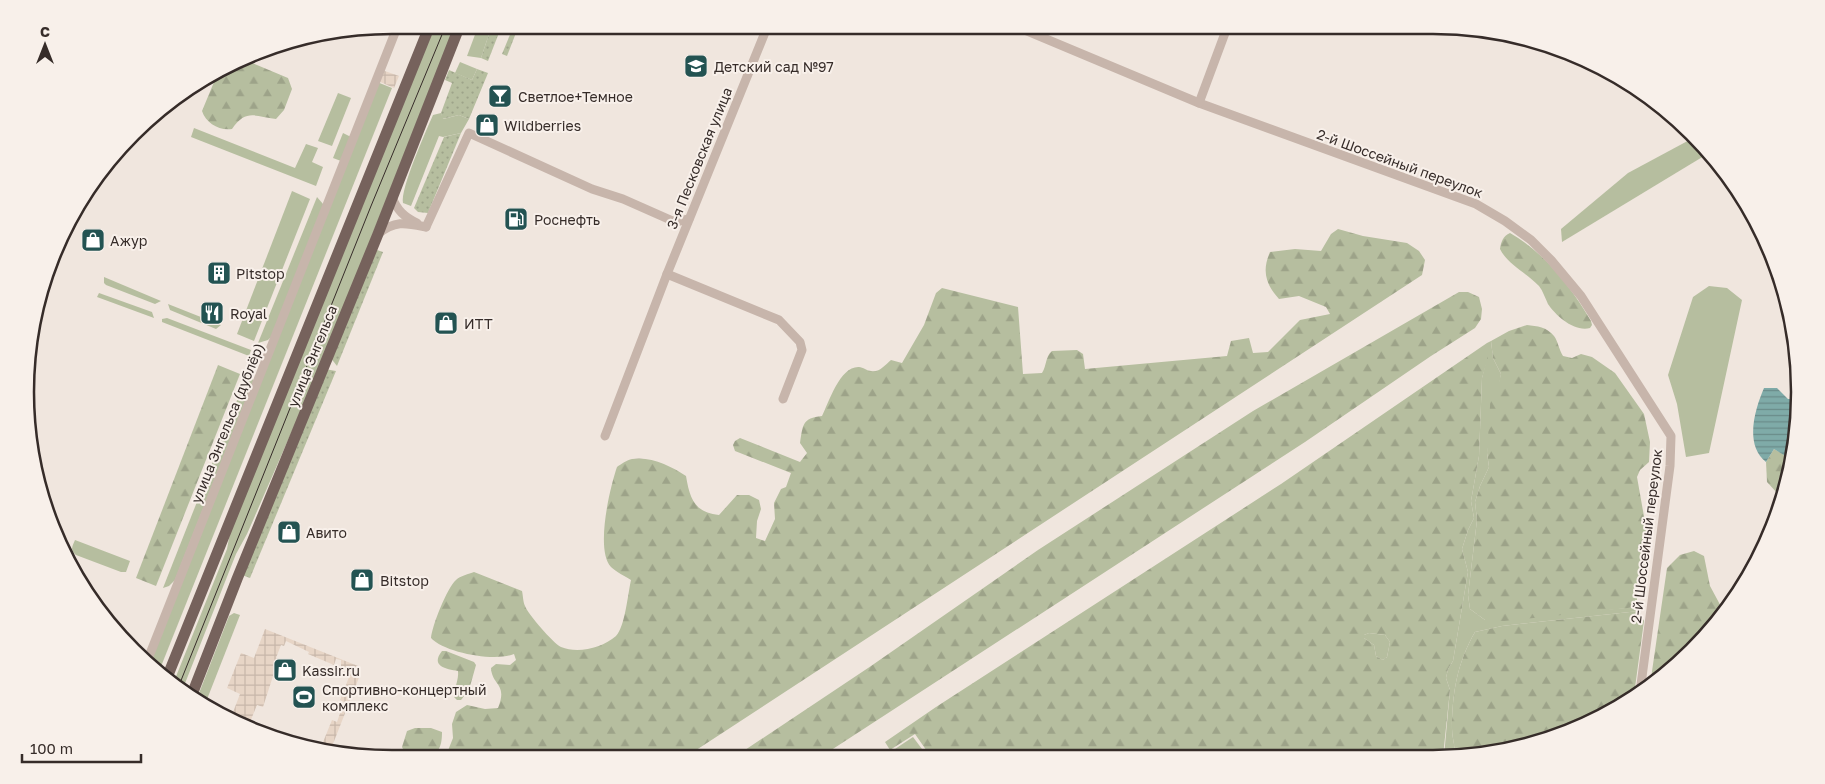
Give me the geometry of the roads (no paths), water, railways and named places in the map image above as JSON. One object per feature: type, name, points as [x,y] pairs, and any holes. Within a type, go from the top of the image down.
[{"type":"main road","name":"улица Энгельса","points":[[169,672],[426,34]]},
{"type":"main road","name":"улица Энгельса","points":[[194,690],[378,234],[456,34]]},
{"type":"street","name":"улица Энгельса (дублёр)","points":[[150,655],[394,34]]},
{"type":"street","name":"3-я Песковская улица","points":[[605,436],[667,274],[764,34]]},
{"type":"street","name":"2-й Шоссейный переулок","points":[[1034,34],[1199,103],[1476,204],[1505,221],[1531,240],[1551,260],[1581,296],[1671,436],[1670,466],[1641,683]]},
{"type":"street","points":[[1199,103],[1225,34]]},
{"type":"street","points":[[426,227],[469,133],[592,189],[630,201],[675,222],[690,219]]},
{"type":"street","points":[[392,197],[395,205],[406,218],[426,227]]},
{"type":"street","points":[[378,234],[393,224],[399,223],[426,227]]},
{"type":"street","points":[[667,274],[779,320],[800,342],[802,350],[783,399]]},
{"type":"water","points":[[1764,388],[1777,388],[1788,399],[1791,399],[1785,456],[1774,449],[1766,462],[1759,455],[1753,437],[1757,406]]},
{"type":"tram line","points":[[181,681],[371,206],[442,34]]},
{"type":"place","name":"Детский сад №97","points":[[696,66]]},
{"type":"place","name":"Светлое+Темное","points":[[500,96]]},
{"type":"place","name":"Wildberries","points":[[487,125]]},
{"type":"place","name":"Роснефть","points":[[516,219]]},
{"type":"place","name":"Ажур","points":[[93,240]]},
{"type":"place","name":"Pitstop","points":[[219,273]]},
{"type":"place","name":"Royal","points":[[212,313]]},
{"type":"place","name":"ИТТ","points":[[446,323]]},
{"type":"place","name":"Авито","points":[[289,532]]},
{"type":"place","name":"Bitstop","points":[[362,580]]},
{"type":"place","name":"Kassir.ru","points":[[285,670]]},
{"type":"place","name":"Спортивно-концертный комплекс","points":[[304,697]]}]
